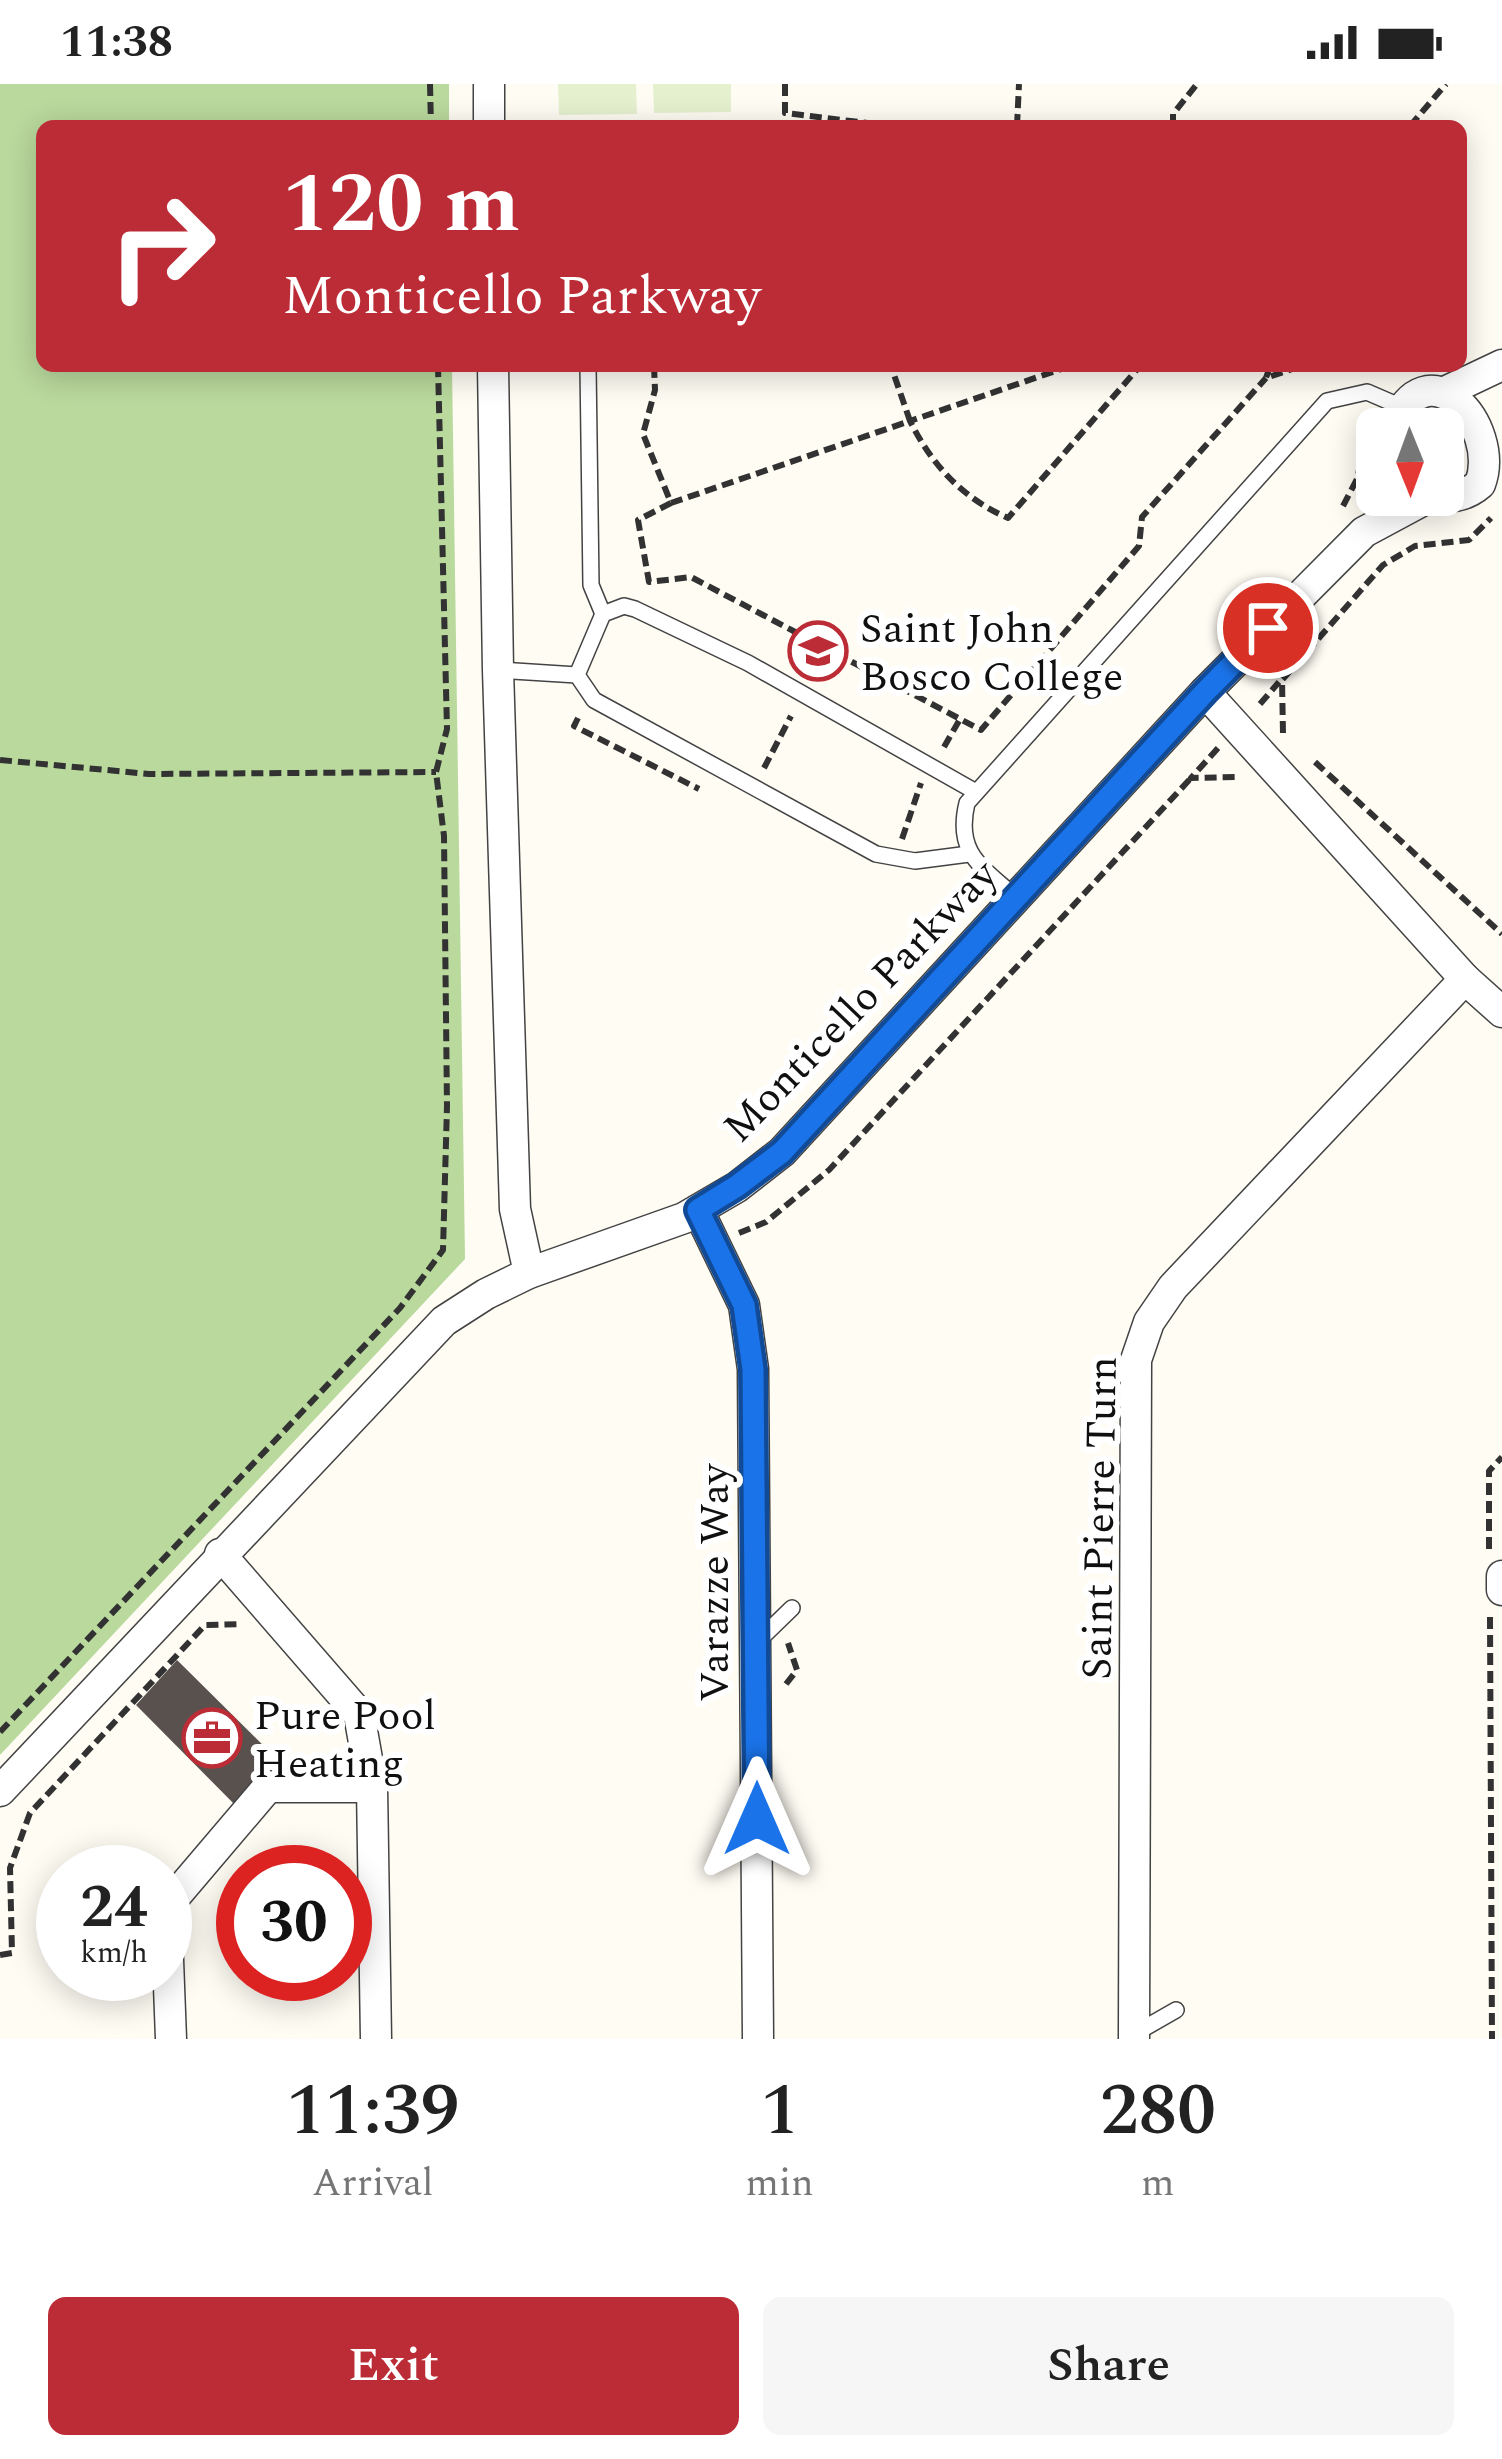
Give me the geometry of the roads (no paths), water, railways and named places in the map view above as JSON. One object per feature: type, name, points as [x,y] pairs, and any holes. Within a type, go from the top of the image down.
[{"type":"street","points":[[488,84],[489,120]]},
{"type":"street","points":[[1398,408],[1502,365]]},
{"type":"street","points":[[493,372],[514,1209],[529,1273]]},
{"type":"street","points":[[1447,391],[1478,402],[1498,424],[1493,487]]},
{"type":"street","name":"Monticello Parkway","points":[[1364,532],[1370,516]]},
{"type":"street","name":"Monticello Parkway","points":[[0,1791],[444,1321],[529,1273],[698,1210],[782,1152],[1205,692],[1364,532],[1393,516]]},
{"type":"street","points":[[1205,692],[1466,979],[1502,1012]]},
{"type":"street","name":"Saint Pierre Turn","points":[[1134,2037],[1136,1360],[1150,1322],[1173,1287],[1466,979]]},
{"type":"street","name":"Varazze Way","points":[[698,1210],[744,1305],[753,1369],[758,2039]]},
{"type":"street","points":[[220,1554],[359,1714],[372,1787],[376,2039]]},
{"type":"street","points":[[171,2039],[166,1907],[268,1787],[372,1787]]},
{"type":"lane","points":[[577,675],[603,614],[591,585],[587,372]]},
{"type":"lane","points":[[1015,897],[969,854],[961,828],[967,803],[1306,419],[1327,400],[1344,394],[1367,392],[1388,408]]},
{"type":"lane","points":[[603,614],[624,607],[635,609],[802,693],[976,792]]},
{"type":"lane","points":[[498,670],[577,675]]},
{"type":"lane","points":[[577,675],[594,700],[891,859],[969,854]]},
{"type":"lane","points":[[755,1643],[792,1608]]},
{"type":"lane","points":[[1134,2037],[1176,2010]]},
{"type":"place","name":"Saint John Bosco College","points":[[818,651]]},
{"type":"place","name":"Pure Pool Heating","points":[[212,1738]]}]
